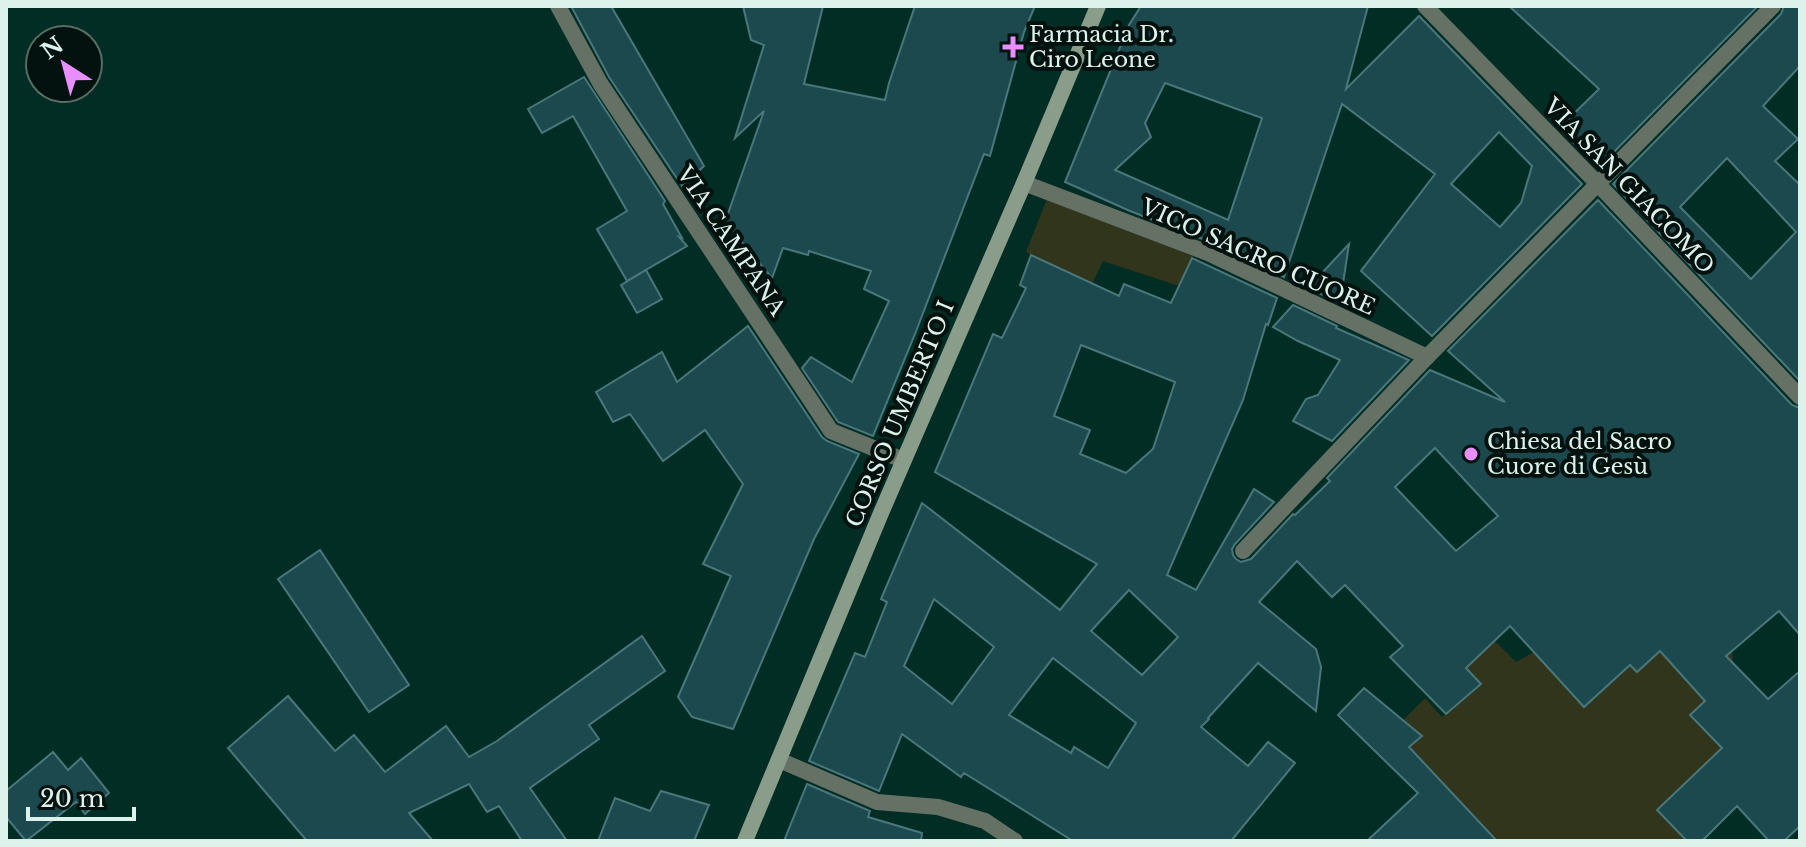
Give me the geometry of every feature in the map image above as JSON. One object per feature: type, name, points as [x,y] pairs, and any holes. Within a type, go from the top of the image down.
[{"type":"main road","name":"CORSO UMBERTO I","points":[[745,841],[903,460],[1098,6]]},
{"type":"street","name":"VIA CAMPANA","points":[[558,6],[600,83],[831,431],[903,460]]},
{"type":"street","name":"VIA SAN GIACOMO","points":[[1425,6],[1800,397]]},
{"type":"street","points":[[1243,551],[1427,357],[1773,6]]},
{"type":"street","name":"VICO SACRO CUORE","points":[[1024,183],[1208,253],[1427,357]]},
{"type":"street","points":[[779,760],[877,802],[938,807],[985,821],[1015,841]]},
{"type":"green space","points":[[1047,199],[1193,256],[1179,286],[1103,261],[1092,284],[1026,252]]},
{"type":"green space","points":[[1453,599],[1516,662],[1534,652],[1584,707],[1630,665],[1637,672],[1660,651],[1674,667],[1718,626],[1732,651],[1734,673],[1690,715],[1722,748],[1658,810],[1687,841],[1498,841],[1485,829],[1394,729],[1425,698],[1442,717],[1480,684],[1427,624]]},
{"type":"building","points":[[571,6],[611,6],[704,166],[682,186],[609,77]]},
{"type":"building","points":[[743,6],[823,6],[804,84],[885,100],[915,6],[1035,6],[1024,32],[990,156],[984,154],[873,436],[838,422],[802,368],[811,357],[852,382],[889,301],[864,289],[871,271],[809,251],[808,255],[783,248],[772,278],[725,222],[764,111],[735,138],[764,45],[751,40]]},
{"type":"building","points":[[1141,6],[1368,6],[1346,89],[1419,16],[1582,184],[1432,336],[1361,271],[1435,174],[1342,104],[1284,277],[1213,243],[1065,182],[1129,25]],"holes":[[[1165,83],[1262,118],[1228,220],[1115,170],[1151,137],[1145,123]],[[1499,132],[1532,166],[1521,203],[1500,227],[1451,184]]]},
{"type":"building","points":[[1509,6],[1758,6],[1598,168],[1559,128],[1599,89]]},
{"type":"building","points":[[1784,6],[1800,6],[1800,66],[1763,106],[1798,139],[1775,161],[1800,185],[1800,381],[1613,184],[1781,14]],"holes":[[[1727,158],[1796,232],[1751,279],[1680,207]]]},
{"type":"building","points":[[584,77],[665,201],[663,204],[682,238],[679,237],[687,246],[627,281],[597,229],[627,211],[573,116],[542,133],[528,109]]},
{"type":"building","points":[[1598,200],[1792,405],[1800,408],[1800,635],[1779,611],[1726,656],[1768,699],[1800,671],[1800,826],[1784,841],[1769,841],[1737,806],[1702,841],[1687,841],[1657,810],[1722,748],[1690,715],[1705,701],[1660,651],[1637,672],[1630,665],[1584,707],[1510,626],[1466,668],[1481,684],[1446,714],[1390,657],[1403,646],[1345,585],[1332,597],[1297,561],[1259,602],[1316,649],[1321,667],[1316,711],[1258,663],[1201,727],[1248,766],[1268,742],[1295,763],[1231,841],[1073,841],[964,773],[961,777],[902,734],[879,791],[809,761],[855,653],[865,657],[887,602],[881,599],[922,503],[1060,610],[1097,564],[935,472],[993,334],[1002,338],[1026,288],[1020,285],[1031,255],[1119,296],[1124,284],[1171,303],[1192,258],[1277,298],[1243,400],[1167,575],[1196,590],[1254,489],[1274,502],[1232,549],[1233,555],[1241,562],[1251,559],[1293,514],[1330,481],[1327,478],[1430,370],[1505,402],[1448,351]],"holes":[[[1081,345],[1175,382],[1153,449],[1126,473],[1080,454],[1090,430],[1054,416]],[[1435,448],[1498,516],[1456,551],[1395,487]],[[1129,590],[1178,637],[1142,675],[1091,631]],[[934,599],[994,647],[952,704],[904,666]],[[1053,658],[1136,723],[1108,768],[1074,747],[1071,753],[1009,715]]]},
{"type":"building","points":[[1349,244],[1340,303],[1308,288]]},
{"type":"building","points":[[646,270],[662,299],[637,313],[621,285]]},
{"type":"building","points":[[1293,305],[1409,360],[1332,441],[1293,421],[1306,399],[1318,395],[1340,360],[1273,327]]},
{"type":"building","points":[[748,326],[822,437],[859,454],[814,539],[733,729],[692,717],[678,697],[731,576],[703,564],[743,484],[705,430],[663,461],[630,414],[613,422],[596,392],[662,352],[677,382]]},
{"type":"building","points":[[320,550],[409,685],[369,712],[278,579]]},
{"type":"building","points":[[642,636],[665,671],[589,725],[599,739],[530,788],[567,841],[522,841],[499,806],[487,812],[469,784],[409,813],[433,841],[307,841],[228,748],[288,696],[335,751],[354,735],[385,772],[446,726],[469,757],[497,741]]},
{"type":"building","points":[[1364,688],[1422,736],[1409,747],[1497,841],[1367,841],[1418,793],[1338,715]]},
{"type":"building","points":[[53,752],[68,770],[81,758],[109,793],[85,814],[76,802],[26,841],[6,817],[6,791]]},
{"type":"building","points":[[807,784],[870,811],[868,817],[922,833],[921,841],[784,841]]},
{"type":"building","points":[[661,791],[709,805],[694,841],[598,841],[615,798],[650,811]]},
{"type":"place","name":"Farmacia Dr. Ciro Leone","points":[[1013,47]]},
{"type":"place","name":"Chiesa del Sacro Cuore di Gesù","points":[[1471,454]]}]
